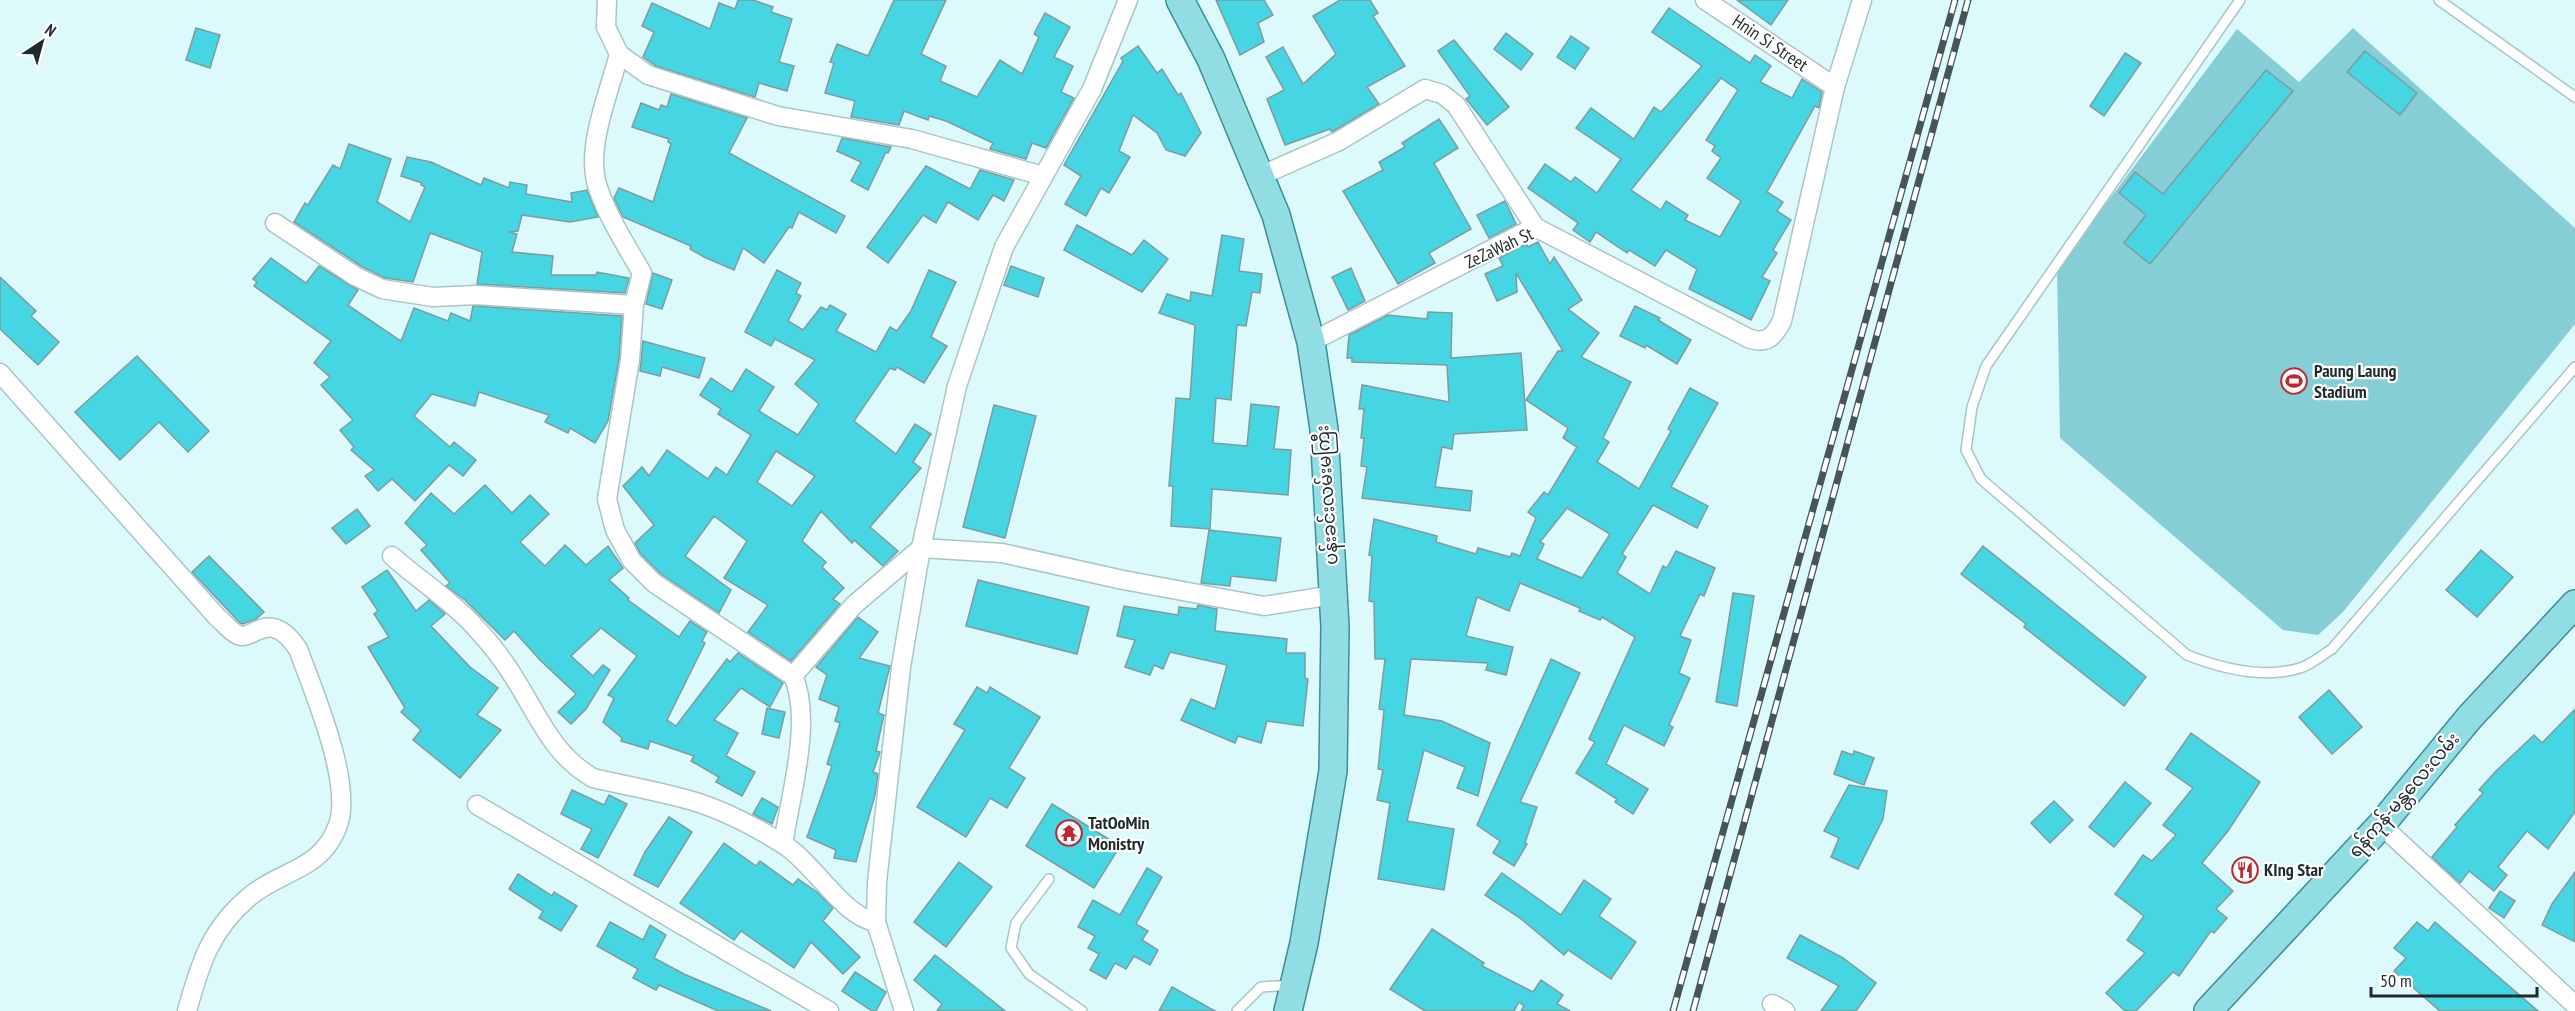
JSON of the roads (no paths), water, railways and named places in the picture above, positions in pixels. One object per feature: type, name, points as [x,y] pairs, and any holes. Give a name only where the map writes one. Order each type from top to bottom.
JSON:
[{"type":"main road","name":"ပန်းခင်းလမ်းမကြီး","points":[[1180,0],[1211,59],[1276,215],[1311,342],[1324,429],[1334,595],[1333,771],[1295,985],[1288,1011]]},
{"type":"main road","name":"ရန်ကုန်-မန္တလေးလမ်း","points":[[2208,1011],[2381,825],[2469,718],[2575,604]]},
{"type":"street","points":[[607,0],[606,27],[619,54],[648,75],[778,116],[912,139],[1043,176]]},
{"type":"street","points":[[904,1011],[876,922],[877,882],[901,667],[921,548],[957,386],[1004,247],[1092,89],[1128,0]]},
{"type":"street","name":"Hnin Si Street","points":[[1705,0],[1835,87]]},
{"type":"street","points":[[1835,87],[1862,0]]},
{"type":"street","points":[[619,54],[595,142],[596,180],[620,234],[642,273],[634,305],[630,360],[607,499],[615,530],[633,561],[654,583],[794,676],[799,697],[801,731],[783,844]]},
{"type":"street","name":"ZeZaWah St","points":[[1311,342],[1535,228],[1750,339],[1762,342],[1770,339],[1782,321],[1835,87]]},
{"type":"street","points":[[1260,176],[1339,141],[1425,89],[1442,94],[1456,105],[1535,228]]},
{"type":"street","points":[[275,223],[355,276],[382,289],[433,297],[476,295],[634,305]]},
{"type":"street","points":[[0,373],[217,617],[239,635],[244,636],[260,627],[275,628],[290,638],[298,649],[330,737],[341,794],[339,824],[322,852],[304,868],[250,896],[217,930],[201,961],[187,1011]]},
{"type":"street","points":[[794,676],[854,605],[921,548],[1002,553],[1123,580],[1264,606],[1334,595]]},
{"type":"street","points":[[392,556],[475,627],[514,677],[549,738],[563,756],[579,770],[593,778],[697,802],[783,844],[804,860],[851,911],[865,920],[876,922]]},
{"type":"street","points":[[477,805],[829,1011]]},
{"type":"street","points":[[2381,825],[2575,1005]]},
{"type":"lane","points":[[2240,0],[1986,366],[1972,407],[1966,450],[1981,479],[2187,655],[2220,668],[2257,672],[2300,668],[2332,650],[2575,367]]},
{"type":"lane","points":[[2439,0],[2575,97]]},
{"type":"lane","points":[[1049,879],[1017,923],[1011,948],[1029,974],[1082,1011]]},
{"type":"lane","points":[[1237,1011],[1261,987],[1295,985]]},
{"type":"railway","points":[[1673,1011],[1955,0]]},
{"type":"railway","points":[[1693,1011],[1968,0]]},
{"type":"place","name":"Paung Laung Stadium","points":[[2294,381]]},
{"type":"place","name":"TatOoMin Monistry","points":[[1069,833]]},
{"type":"place","name":"KIng Star","points":[[2245,870]]}]
